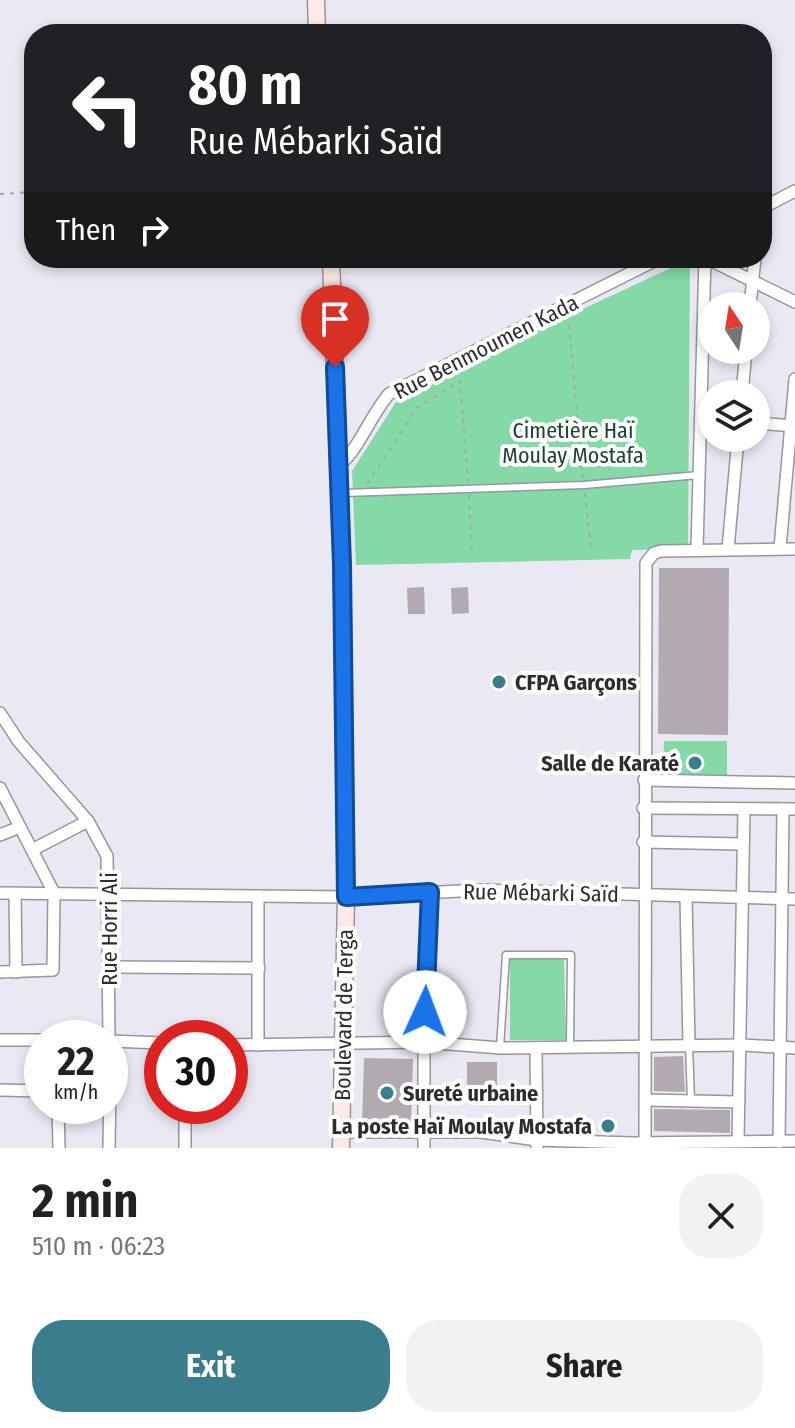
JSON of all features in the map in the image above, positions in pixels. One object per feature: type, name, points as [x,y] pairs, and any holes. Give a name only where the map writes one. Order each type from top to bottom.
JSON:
[{"type":"main road","points":[[316,0],[317,24]]},
{"type":"main road","name":"Boulevard de Terga","points":[[331,268],[339,465],[346,897],[341,1140]]},
{"type":"street","points":[[772,203],[795,191]]},
{"type":"street","name":"Rue Benmoumen Kada","points":[[339,465],[352,455],[370,416],[389,394],[640,268]]},
{"type":"street","points":[[705,268],[706,380]]},
{"type":"street","points":[[726,268],[795,302]]},
{"type":"street","points":[[752,292],[754,268]]},
{"type":"street","points":[[780,548],[795,379]]},
{"type":"street","points":[[770,424],[793,426]]},
{"type":"street","points":[[697,549],[702,452]]},
{"type":"street","points":[[728,549],[737,452]]},
{"type":"street","points":[[636,1144],[646,1100],[643,808],[646,563],[654,553],[697,549],[795,549]]},
{"type":"street","name":"Rue Horri Ali","points":[[0,713],[19,742],[88,821],[107,856],[110,1020]]},
{"type":"street","points":[[644,780],[795,783]]},
{"type":"street","points":[[0,788],[54,893],[54,968],[0,972]]},
{"type":"street","points":[[643,808],[789,809],[789,899],[779,1142]]},
{"type":"street","points":[[738,1141],[744,809]]},
{"type":"street","points":[[32,850],[88,821]]},
{"type":"street","points":[[0,835],[20,827]]},
{"type":"street","points":[[643,842],[742,844]]},
{"type":"street","name":"Rue Mébarki Saïd","points":[[0,893],[346,897],[479,890],[789,899]]},
{"type":"street","points":[[424,1148],[424,1042],[430,892]]},
{"type":"street","points":[[15,893],[16,972]]},
{"type":"street","points":[[258,896],[258,1045]]},
{"type":"street","points":[[686,897],[689,1045]]},
{"type":"street","points":[[110,967],[259,968]]},
{"type":"street","points":[[0,1040],[24,1040]]},
{"type":"street","points":[[248,1045],[424,1042],[500,1048],[742,1045],[795,1048]]},
{"type":"street","points":[[536,1048],[537,1144]]},
{"type":"street","points":[[0,1090],[24,1091]]},
{"type":"street","points":[[646,1100],[739,1102]]},
{"type":"street","points":[[58,1124],[59,1148]]},
{"type":"street","points":[[109,1124],[109,1148]]},
{"type":"street","points":[[185,1124],[185,1148]]},
{"type":"street","points":[[341,1140],[424,1131],[481,1132],[537,1144],[709,1145],[738,1141],[795,1141]]},
{"type":"lane","points":[[339,493],[584,485],[699,475]]},
{"type":"lane","points":[[500,1048],[506,955],[571,955],[570,1047]]},
{"type":"lane","points":[[689,1045],[691,1102]]},
{"type":"path","points":[[0,194],[24,193]]},
{"type":"path","points":[[569,325],[591,549]]},
{"type":"path","points":[[362,493],[417,408],[460,381],[472,554]]},
{"type":"green space","name":"Cimetière Haï Moulay Mostafa","points":[[671,268],[690,268],[688,549],[632,550],[630,559],[356,565],[352,471],[396,402],[467,363]]},
{"type":"green space","name":"Salle de Karaté","points":[[664,741],[727,741],[727,786],[663,785]]},
{"type":"green space","points":[[564,958],[566,1040],[510,1040],[510,959]]},
{"type":"building","points":[[659,568],[729,568],[728,735],[658,734]]},
{"type":"building","points":[[424,587],[425,614],[408,614],[407,588]]},
{"type":"building","points":[[468,587],[469,613],[452,614],[451,588]]},
{"type":"building","points":[[683,1056],[685,1092],[654,1091],[654,1057]]},
{"type":"building","name":"Sureté urbaine","points":[[364,1058],[413,1059],[411,1124],[362,1124]]},
{"type":"building","points":[[467,1062],[497,1062],[497,1093],[467,1093]]},
{"type":"building","points":[[654,1109],[730,1110],[730,1133],[654,1131]]},
{"type":"place","name":"CFPA Garçons","points":[[499,682]]},
{"type":"place","name":"Salle de Karaté","points":[[695,763]]},
{"type":"place","name":"Sureté urbaine","points":[[387,1093]]},
{"type":"place","name":"La poste Haï Moulay Mostafa","points":[[608,1126]]},
{"type":"route","points":[[335,367],[342,565],[346,897],[430,892],[425,1012]]}]
